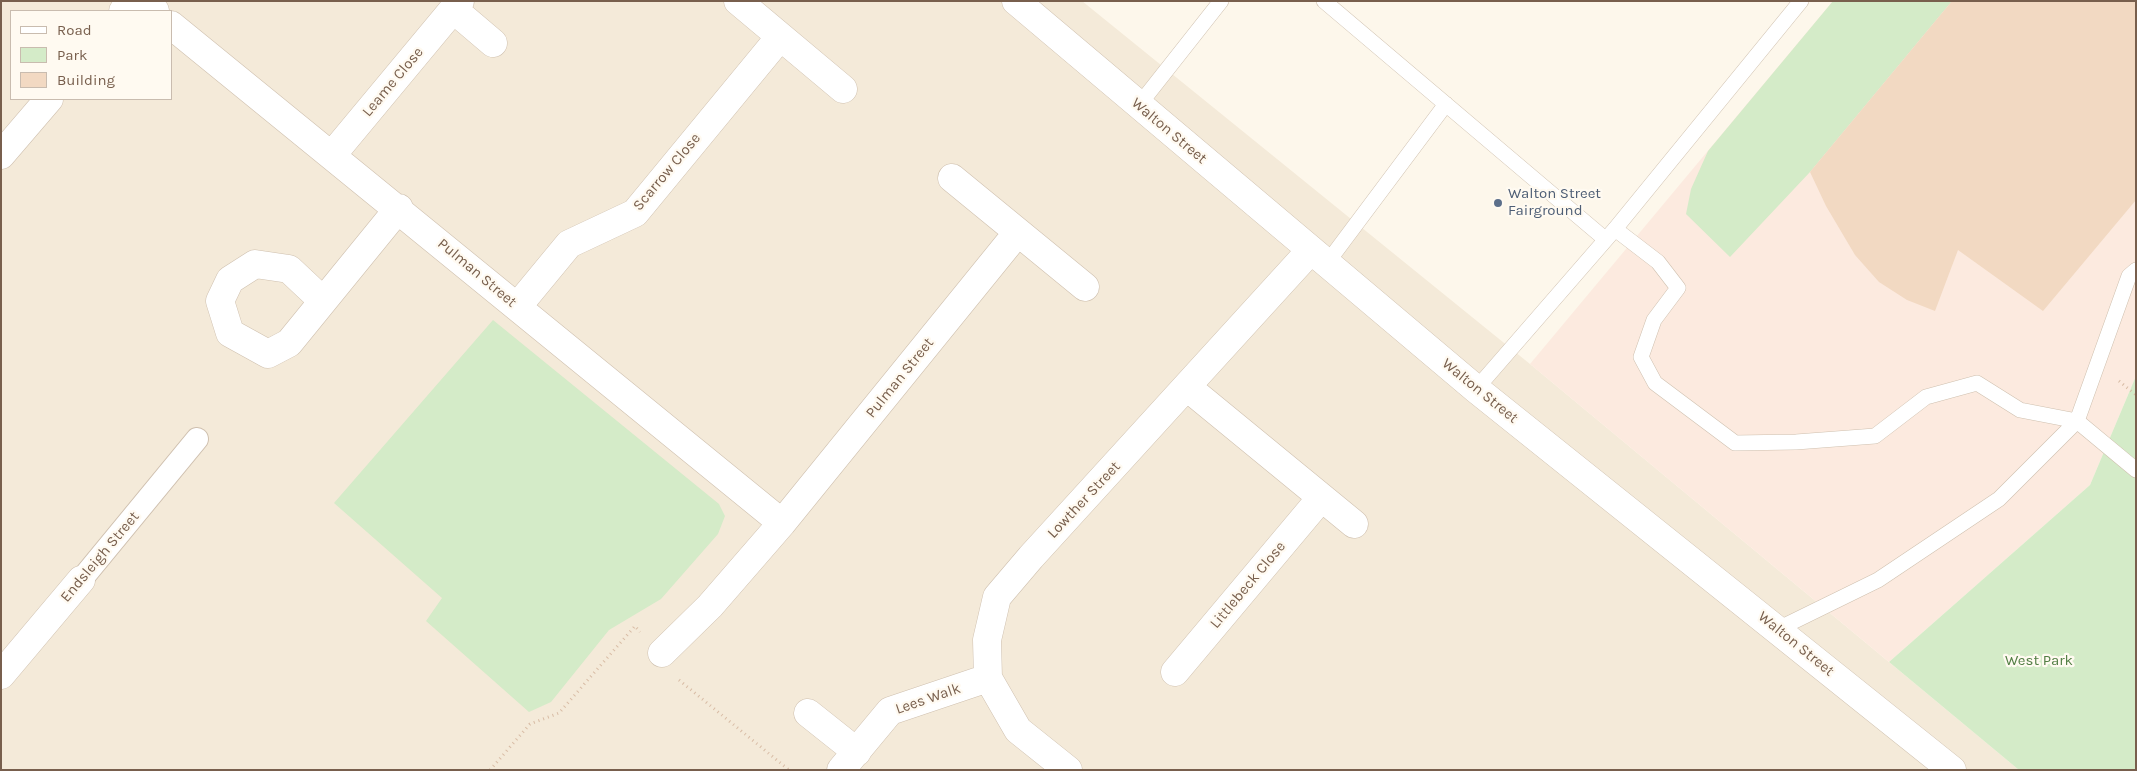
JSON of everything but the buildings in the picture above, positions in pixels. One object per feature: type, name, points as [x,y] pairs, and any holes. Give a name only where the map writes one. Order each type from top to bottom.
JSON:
[{"type":"street","points":[[142,1],[154,10]]},
{"type":"street","points":[[738,1],[843,89]]},
{"type":"street","name":"Walton Street","points":[[1016,1],[1476,389],[1952,770]]},
{"type":"street","name":"Leame Close","points":[[332,155],[456,5],[493,42]]},
{"type":"street","name":"Pulman Street","points":[[172,26],[399,208],[517,307],[782,523]]},
{"type":"street","name":"Scarrow Close","points":[[517,307],[569,244],[635,213],[780,37]]},
{"type":"street","points":[[1,155],[47,100]]},
{"type":"street","points":[[952,178],[1085,287]]},
{"type":"street","points":[[322,300],[399,208]]},
{"type":"street","name":"Pulman Street","points":[[662,653],[710,606],[782,523],[1018,232]]},
{"type":"street","name":"Lowther Street","points":[[1068,770],[1018,730],[988,678],[987,640],[997,597],[1031,557],[1187,387],[1318,256]]},
{"type":"street","points":[[1187,387],[1354,524]]},
{"type":"street","name":"Endsleigh Street","points":[[1,675],[197,439]]},
{"type":"street","name":"Littlebeck Close","points":[[1176,672],[1321,498]]},
{"type":"street","name":"Lees Walk","points":[[808,713],[849,761],[890,711],[988,678]]},
{"type":"lane","points":[[1139,105],[1221,1]]},
{"type":"lane","points":[[1324,1],[1446,104],[1610,234],[1658,262],[1678,288],[1654,320],[1641,356],[1655,383],[1735,444],[1875,436],[1926,397],[1977,384],[2020,410],[2077,421],[2136,470]]},
{"type":"lane","points":[[1476,389],[1610,234],[1800,1]]},
{"type":"lane","points":[[1318,256],[1446,104]]},
{"type":"lane","points":[[1778,629],[1878,580],[1999,498],[2077,421],[2129,276],[2136,270]]},
{"type":"path","points":[[490,770],[530,724],[559,713],[635,626],[662,653]]},
{"type":"path","points":[[626,637],[633,643]]},
{"type":"path","points":[[678,679],[790,770]]},
{"type":"shaded area","points":[[1,1],[1082,1],[1530,364],[2019,770],[1,770]]},
{"type":"shaded area","points":[[1833,1],[2136,1],[2136,376],[2090,485],[1889,662],[1530,364]]},
{"type":"green space","points":[[1833,1],[1952,1],[1810,172],[1730,257],[1686,214],[1691,189],[1708,151]]},
{"type":"green space","points":[[493,320],[719,504],[725,516],[718,534],[661,599],[609,630],[551,702],[529,712],[426,621],[442,598],[334,503]]},
{"type":"green space","name":"West Park","points":[[2136,376],[2136,770],[2019,770],[1889,662],[2090,485]]},
{"type":"place","name":"Walton Street Fairground","points":[[1498,203]]}]
